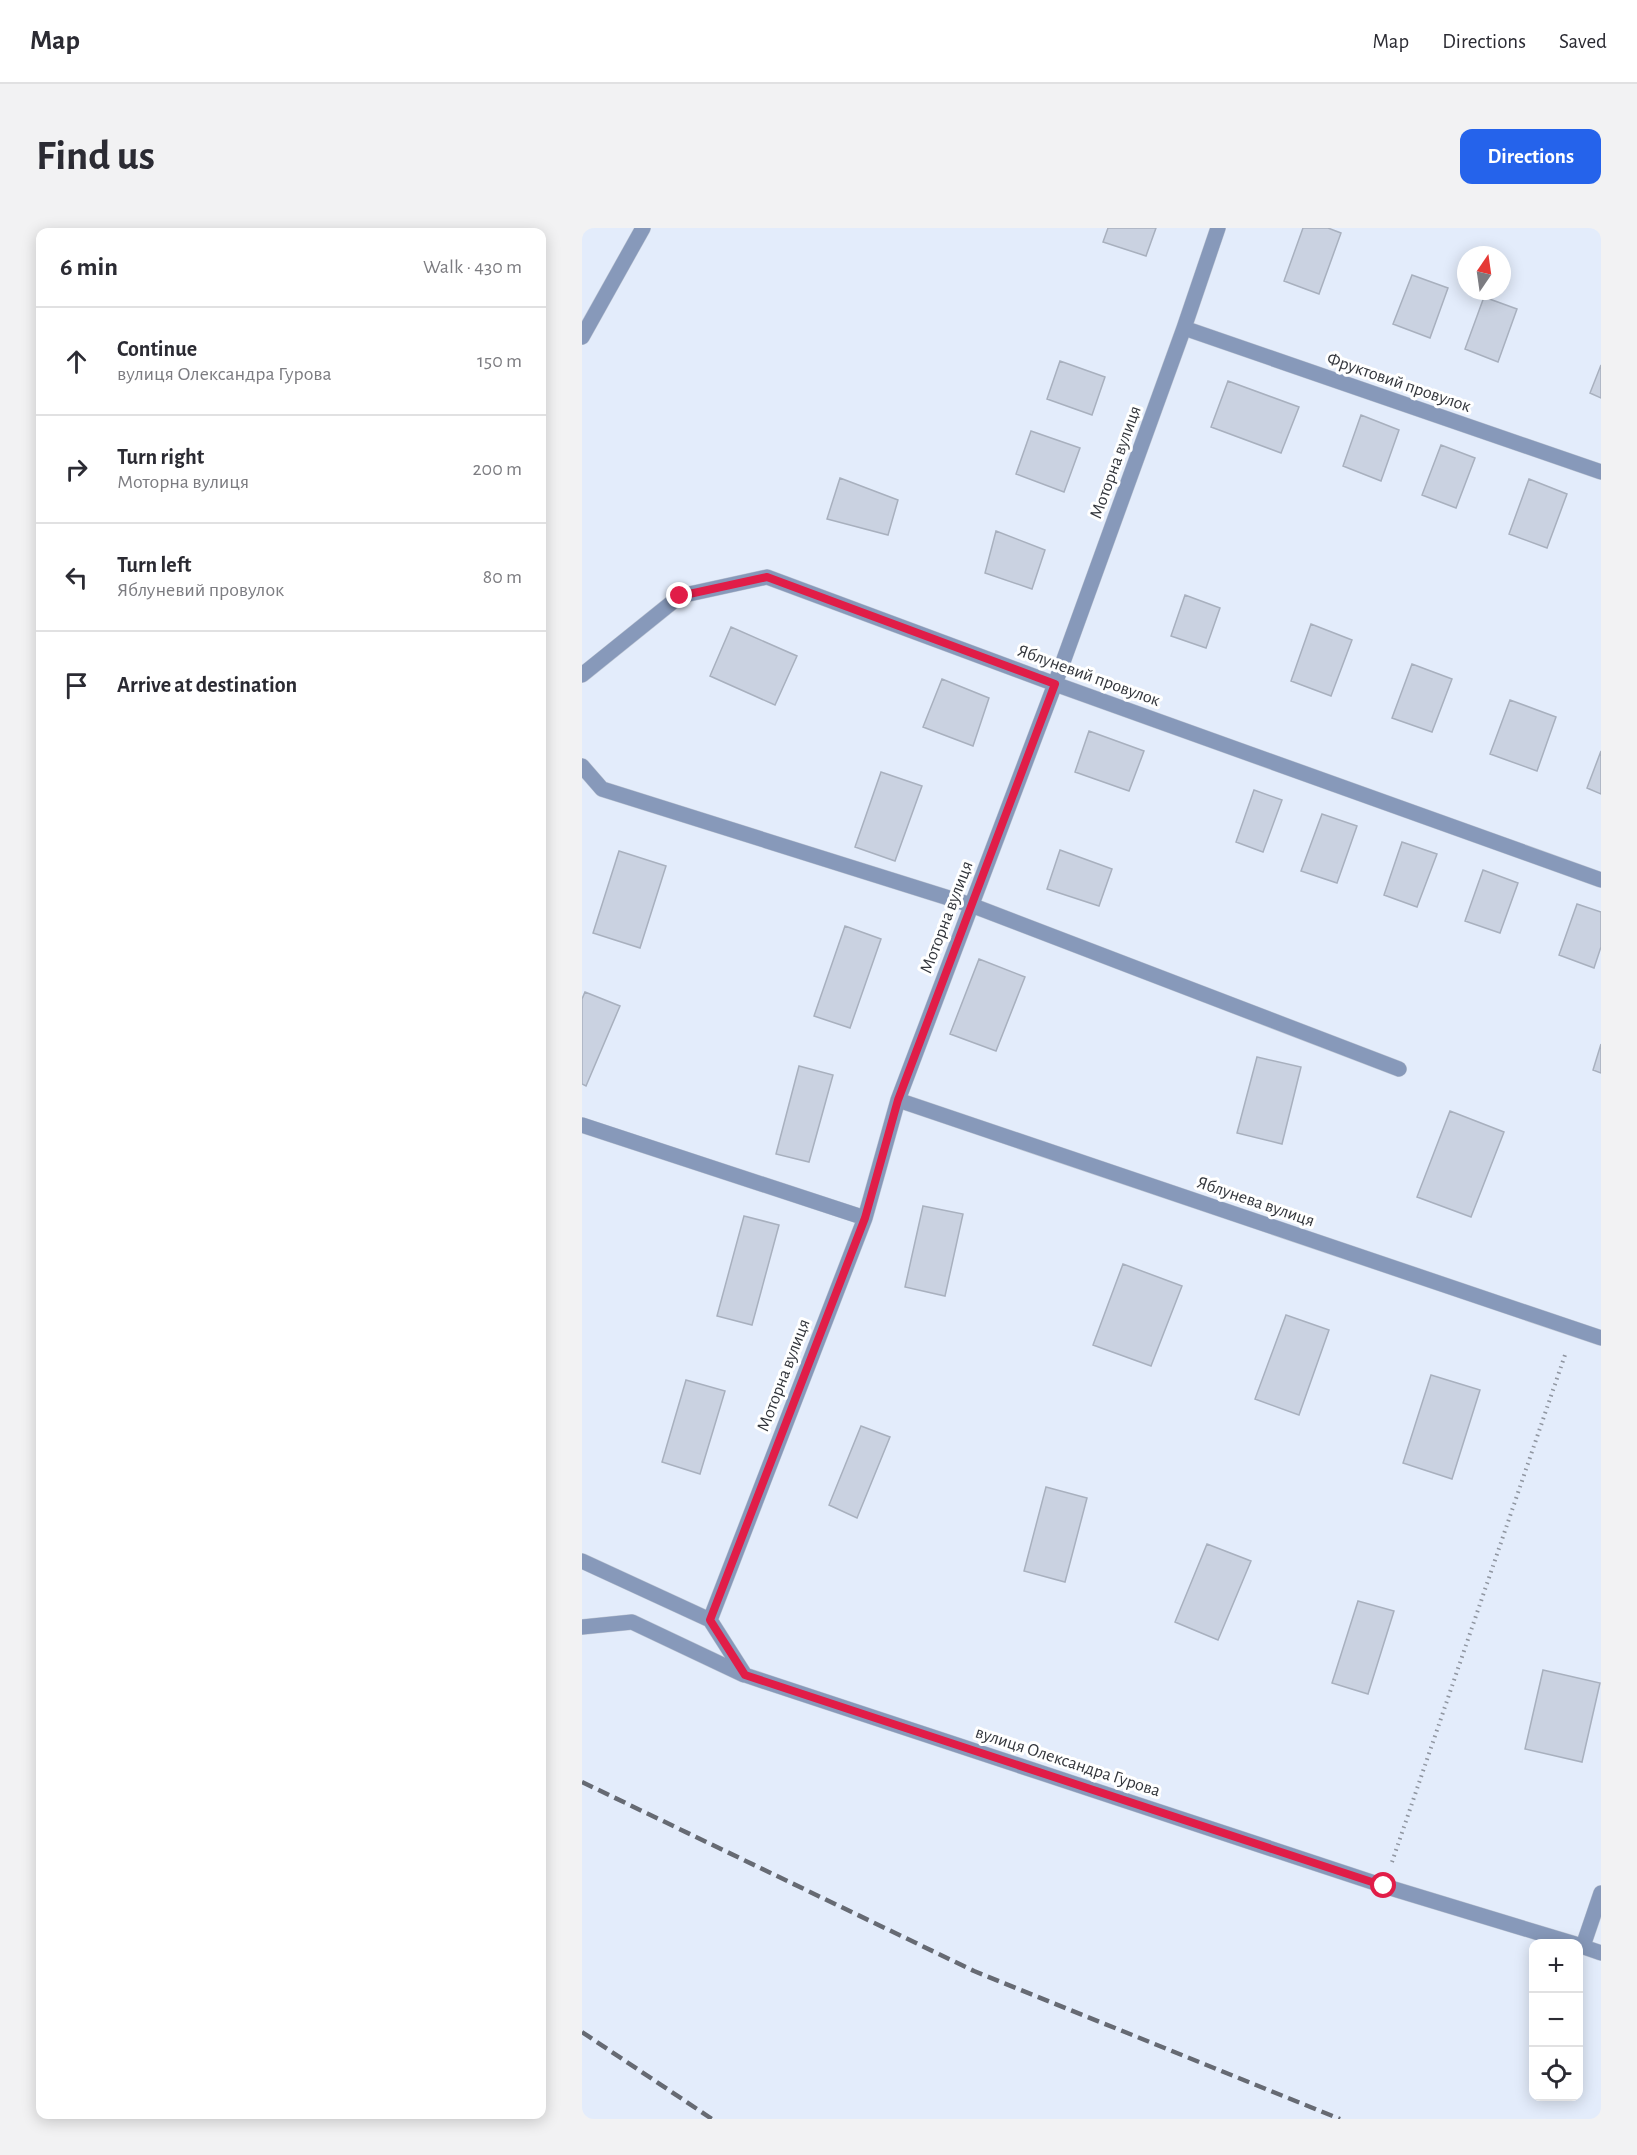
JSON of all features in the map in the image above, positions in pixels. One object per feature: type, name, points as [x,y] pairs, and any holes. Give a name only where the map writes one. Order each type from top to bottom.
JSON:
[{"type":"street","points":[[582,337],[643,228]]},
{"type":"street","name":"Моторна вулиця","points":[[710,1620],[865,1218],[898,1100],[1055,684],[1218,228]]},
{"type":"street","name":"Фруктовий провулок","points":[[1184,328],[1601,472]]},
{"type":"street","name":"Яблуневий провулок","points":[[582,675],[680,596],[767,577],[1055,684],[1601,880]]},
{"type":"street","points":[[582,766],[602,789],[972,905],[1399,1069]]},
{"type":"street","name":"Яблунева вулиця","points":[[898,1100],[1601,1338]]},
{"type":"street","points":[[582,1125],[865,1218]]},
{"type":"street","points":[[582,1561],[710,1620],[745,1675]]},
{"type":"street","name":"вулиця Олександра Гурова","points":[[582,1627],[632,1622],[745,1675],[1384,1886],[1559,1939]]},
{"type":"street","points":[[1582,1939],[1601,1893]]},
{"type":"street","name":"вулиця Олександра Гурова","points":[[1583,1946],[1601,1953]]},
{"type":"path","points":[[1384,1886],[1574,1329]]},
{"type":"building","points":[[1108,228],[1156,228],[1146,256],[1103,242]]},
{"type":"building","points":[[1303,228],[1328,228],[1341,233],[1319,294],[1284,281]]},
{"type":"building","points":[[1412,275],[1448,288],[1430,338],[1393,324]]},
{"type":"building","points":[[1483,300],[1492,300],[1517,309],[1498,362],[1465,349]]},
{"type":"building","points":[[1060,361],[1105,377],[1092,415],[1047,399]]},
{"type":"building","points":[[1601,365],[1601,398],[1590,393]]},
{"type":"building","points":[[1228,381],[1299,407],[1281,453],[1211,427]]},
{"type":"building","points":[[1361,415],[1399,430],[1381,481],[1343,466]]},
{"type":"building","points":[[1031,431],[1080,448],[1064,492],[1016,474]]},
{"type":"building","points":[[1441,445],[1475,458],[1456,508],[1422,495]]},
{"type":"building","points":[[840,478],[898,500],[888,535],[827,519]]},
{"type":"building","points":[[1529,479],[1567,494],[1547,548],[1509,534]]},
{"type":"building","points":[[996,531],[1045,550],[1032,589],[985,573]]},
{"type":"building","points":[[1185,595],[1220,608],[1206,648],[1171,636]]},
{"type":"building","points":[[1311,624],[1352,640],[1331,696],[1291,681]]},
{"type":"building","points":[[731,627],[797,656],[775,705],[710,676]]},
{"type":"building","points":[[1412,664],[1452,679],[1432,732],[1392,718]]},
{"type":"building","points":[[942,679],[989,698],[973,746],[923,727]]},
{"type":"building","points":[[1510,700],[1556,717],[1537,771],[1490,754]]},
{"type":"building","points":[[1089,731],[1144,751],[1129,791],[1075,772]]},
{"type":"building","points":[[1601,751],[1601,794],[1587,788]]},
{"type":"building","points":[[881,772],[922,786],[895,861],[855,847]]},
{"type":"building","points":[[1254,790],[1282,800],[1263,852],[1236,842]]},
{"type":"building","points":[[1322,814],[1357,826],[1337,883],[1301,871]]},
{"type":"building","points":[[1402,842],[1437,854],[1417,907],[1384,895]]},
{"type":"building","points":[[1060,850],[1112,869],[1099,906],[1047,889]]},
{"type":"building","points":[[619,851],[666,866],[640,948],[593,933]]},
{"type":"building","points":[[1483,870],[1518,883],[1500,933],[1465,921]]},
{"type":"building","points":[[1577,904],[1601,912],[1601,947],[1594,968],[1559,955]]},
{"type":"building","points":[[845,926],[881,939],[850,1028],[814,1016]]},
{"type":"building","points":[[979,959],[1025,977],[996,1051],[950,1034]]},
{"type":"building","points":[[585,992],[620,1006],[586,1086],[582,1084],[582,999]]},
{"type":"building","points":[[1601,1044],[1601,1073],[1593,1070]]},
{"type":"building","points":[[1257,1057],[1301,1067],[1282,1144],[1237,1133]]},
{"type":"building","points":[[799,1066],[833,1075],[809,1162],[776,1154]]},
{"type":"building","points":[[1450,1111],[1504,1132],[1471,1217],[1417,1197]]},
{"type":"building","points":[[923,1206],[963,1214],[945,1296],[905,1287]]},
{"type":"building","points":[[744,1216],[779,1225],[752,1325],[717,1316]]},
{"type":"building","points":[[1123,1264],[1182,1286],[1151,1366],[1093,1345]]},
{"type":"building","points":[[1286,1315],[1329,1330],[1299,1415],[1255,1399]]},
{"type":"building","points":[[1431,1375],[1480,1390],[1452,1479],[1403,1463]]},
{"type":"building","points":[[686,1380],[725,1391],[700,1474],[662,1462]]},
{"type":"building","points":[[861,1426],[890,1437],[857,1518],[829,1505]]},
{"type":"building","points":[[1046,1487],[1087,1498],[1065,1582],[1024,1571]]},
{"type":"building","points":[[1207,1544],[1251,1561],[1218,1640],[1175,1622]]},
{"type":"building","points":[[1358,1601],[1394,1611],[1368,1694],[1332,1683]]},
{"type":"building","points":[[1543,1670],[1600,1683],[1582,1762],[1525,1749]]},
{"type":"railway","points":[[582,1782],[974,1971],[1340,2119]]},
{"type":"railway","points":[[582,2032],[712,2119]]},
{"type":"route","points":[[680,596],[767,577],[1055,684],[898,1100],[865,1218],[710,1620],[745,1675],[1384,1886]]}]
